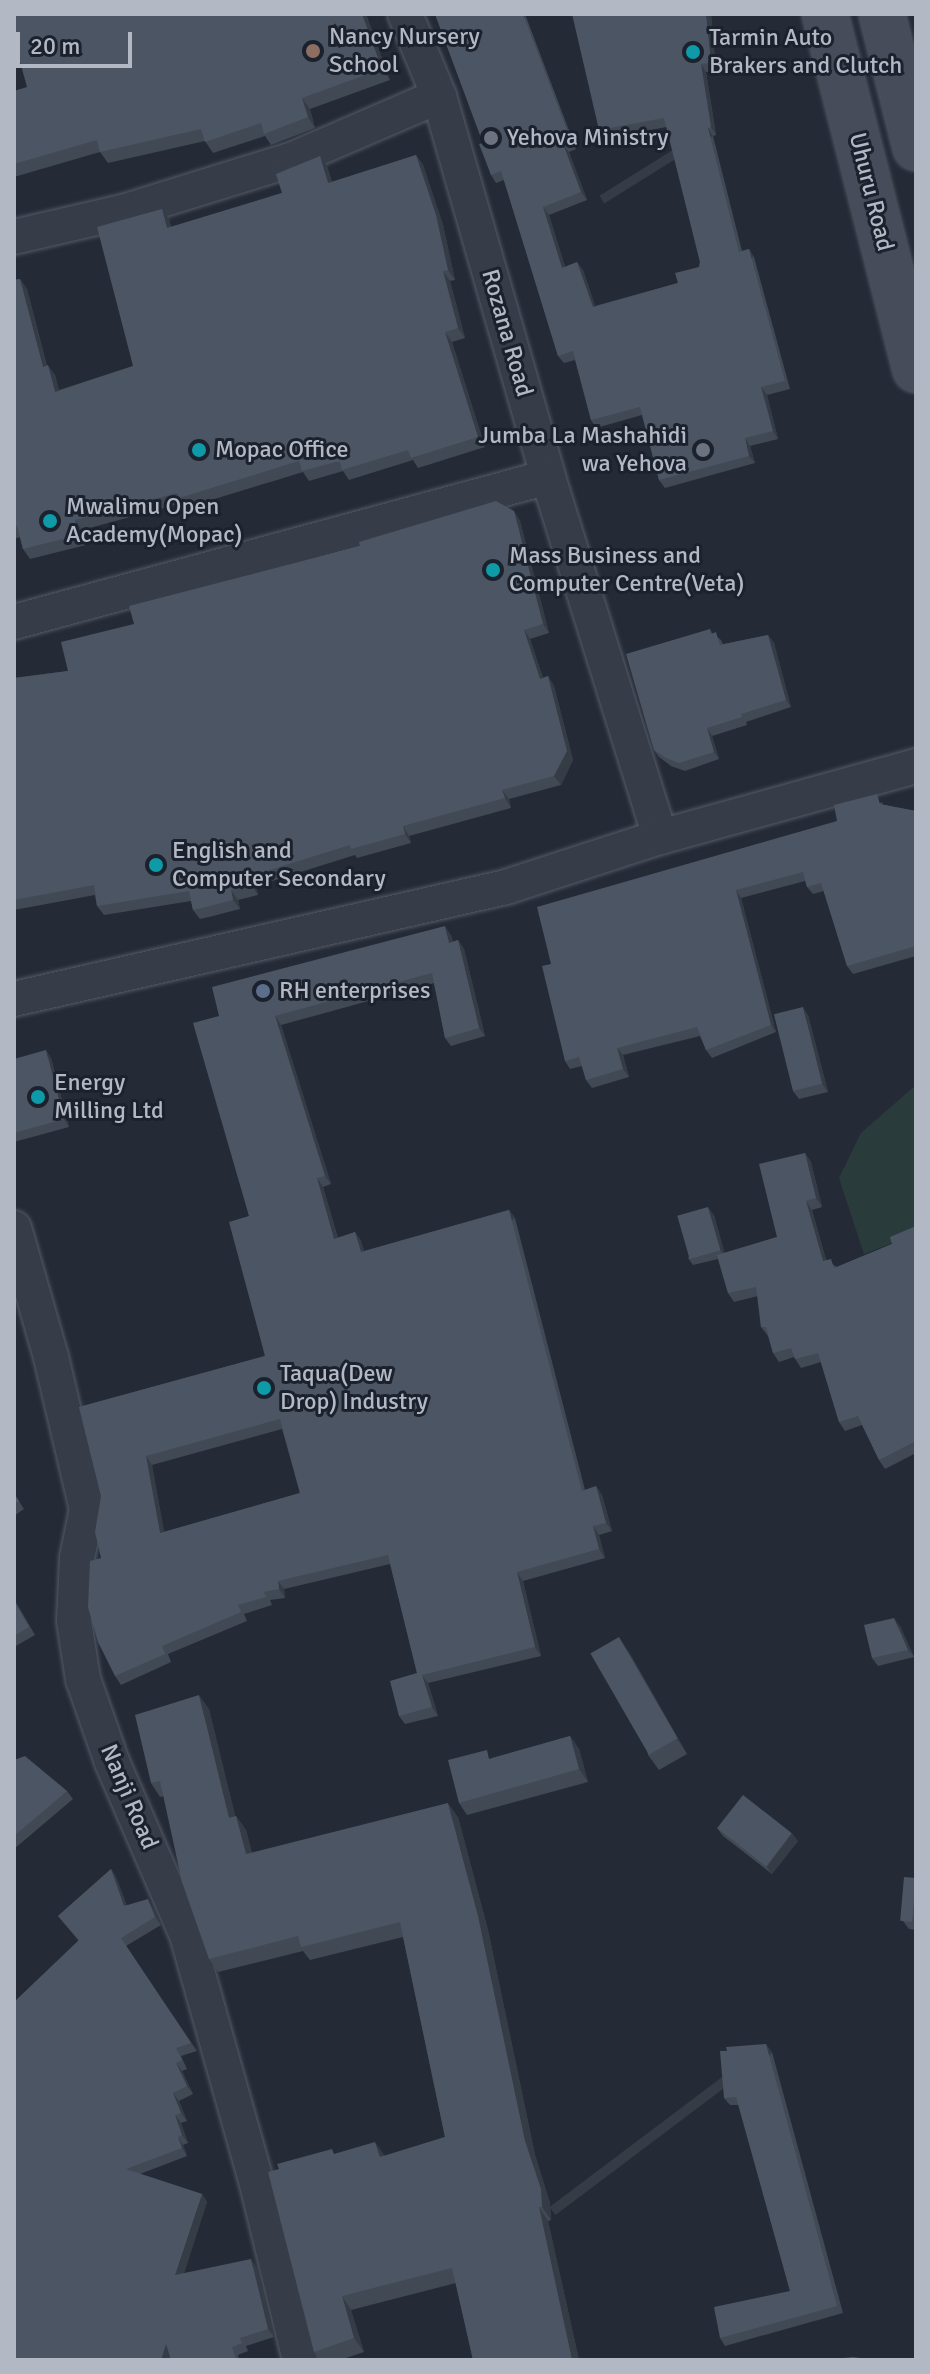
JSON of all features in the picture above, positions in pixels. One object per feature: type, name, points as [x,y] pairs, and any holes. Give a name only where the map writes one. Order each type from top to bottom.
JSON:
[{"type":"main road","name":"Uhuru Road","points":[[825,14],[916,370]]},
{"type":"main road","points":[[882,14],[916,148]]},
{"type":"street","name":"Rozana Road","points":[[405,14],[439,96],[548,477],[660,837]]},
{"type":"street","points":[[14,237],[126,211],[291,160],[439,96]]},
{"type":"street","points":[[14,622],[548,477]]},
{"type":"street","points":[[14,999],[506,887],[660,837],[916,766]]},
{"type":"street","name":"Nanji Road","points":[[14,1228],[51,1357],[87,1509],[77,1558],[74,1621],[83,1679],[112,1762],[187,1935],[257,2184],[300,2360]]},
{"type":"shaded area","points":[[916,1085],[916,1234],[864,1254],[839,1178],[861,1133]]},
{"type":"building","points":[[14,14],[362,14],[382,69],[302,98],[308,117],[264,134],[261,123],[205,142],[201,129],[100,152],[97,140],[14,164],[14,91],[27,87],[14,40]]},
{"type":"building","points":[[435,14],[523,14],[571,141],[563,144],[581,192],[543,207],[562,268],[577,262],[593,307],[678,283],[675,273],[699,267],[700,262],[664,118],[599,130],[572,14],[706,14],[711,63],[701,64],[711,127],[708,128],[739,252],[749,249],[785,381],[761,387],[773,431],[745,438],[749,456],[659,480],[640,407],[591,420],[573,351],[558,356],[501,171],[491,175],[479,144],[483,143]]},
{"type":"building","points":[[416,155],[436,215],[448,270],[443,271],[458,328],[445,332],[478,437],[411,458],[408,450],[342,470],[340,462],[336,462],[302,471],[299,461],[179,498],[177,493],[75,520],[79,535],[23,549],[17,526],[14,527],[14,280],[20,279],[43,367],[48,365],[55,392],[133,366],[97,227],[162,209],[167,228],[282,193],[276,174],[320,156],[328,183]]},
{"type":"building","points":[[496,501],[514,511],[543,624],[524,630],[540,679],[548,676],[567,751],[554,776],[502,790],[505,798],[403,826],[405,834],[351,849],[350,845],[250,876],[252,886],[231,890],[233,900],[202,908],[193,910],[189,891],[97,906],[94,885],[14,900],[14,678],[68,671],[61,642],[134,624],[129,606],[360,546],[359,542]]},
{"type":"building","points":[[710,629],[711,634],[716,632],[720,645],[768,635],[786,700],[707,728],[714,752],[679,763],[654,750],[626,654]]},
{"type":"building","points":[[877,794],[880,804],[916,811],[916,946],[847,966],[821,883],[807,887],[803,872],[736,890],[771,1025],[706,1050],[697,1027],[617,1048],[623,1069],[586,1080],[579,1057],[565,1061],[542,966],[551,964],[537,907],[837,821],[834,805]]},
{"type":"building","points":[[445,926],[449,943],[458,940],[479,1028],[445,1038],[432,973],[275,1016],[325,1176],[317,1178],[334,1239],[355,1232],[361,1252],[509,1210],[582,1491],[596,1486],[606,1523],[593,1526],[599,1549],[517,1572],[535,1647],[422,1675],[432,1707],[399,1716],[390,1681],[417,1673],[388,1555],[278,1581],[279,1589],[264,1592],[266,1597],[238,1605],[241,1612],[162,1646],[165,1654],[115,1676],[98,1642],[88,1607],[90,1561],[101,1558],[95,1532],[101,1496],[79,1407],[265,1356],[229,1222],[249,1216],[193,1023],[219,1016],[212,987]],"holes":[[[280,1419],[300,1493],[160,1533],[146,1456]]]},
{"type":"building","points":[[803,1007],[822,1084],[793,1091],[774,1014]]},
{"type":"building","name":"Energy Milling Ltd","points":[[46,1050],[64,1119],[14,1133],[14,1059]]},
{"type":"building","points":[[805,1153],[816,1198],[806,1201],[823,1261],[831,1259],[834,1268],[892,1244],[890,1237],[916,1226],[916,1441],[879,1460],[858,1416],[839,1422],[818,1353],[795,1359],[791,1348],[773,1353],[766,1327],[761,1327],[756,1287],[728,1293],[717,1255],[777,1237],[759,1164]]},
{"type":"building","points":[[708,1207],[720,1250],[690,1259],[677,1216]]},
{"type":"building","points":[[14,1601],[29,1627],[14,1636]]},
{"type":"building","points":[[894,1618],[908,1650],[872,1658],[864,1625]]},
{"type":"building","points":[[619,1637],[678,1738],[649,1755],[590,1654]]},
{"type":"building","points":[[199,1695],[229,1818],[236,1816],[246,1854],[448,1803],[478,1916],[525,2141],[541,2189],[542,2207],[539,2207],[572,2360],[473,2360],[452,2268],[342,2296],[354,2338],[314,2352],[268,2172],[279,2169],[277,2164],[332,2149],[334,2154],[375,2142],[380,2157],[445,2137],[400,1922],[301,1947],[298,1936],[209,1959],[182,1882],[160,1781],[151,1783],[135,1715]]},
{"type":"building","points":[[570,1736],[579,1769],[459,1803],[448,1760],[487,1750],[489,1759]]},
{"type":"building","points":[[25,1756],[67,1791],[14,1836],[14,1760]]},
{"type":"building","points":[[743,1795],[792,1833],[766,1866],[717,1828]]},
{"type":"building","points":[[111,1869],[124,1906],[148,1899],[155,1917],[121,1938],[191,2043],[176,2048],[182,2060],[176,2063],[187,2086],[173,2093],[181,2113],[175,2115],[182,2135],[178,2137],[182,2148],[126,2169],[202,2194],[175,2275],[251,2259],[268,2329],[240,2338],[242,2343],[232,2347],[236,2360],[171,2360],[166,2344],[161,2360],[14,2360],[14,2002],[79,1940],[58,1916]]},
{"type":"building","points":[[904,1877],[916,1878],[912,1922],[900,1921]]},
{"type":"building","points":[[766,2044],[837,2306],[720,2338],[714,2307],[790,2291],[736,2097],[724,2098],[720,2051],[727,2051],[726,2047]]},
{"type":"building","points":[[853,2357],[876,2360],[823,2360]]},
{"type":"place","name":"Nancy Nursery School","points":[[313,51]]},
{"type":"place","name":"Tarmin Auto Brakers and Clutch","points":[[693,52]]},
{"type":"place","name":"Yehova Ministry","points":[[491,138]]},
{"type":"place","name":"Mopac Office","points":[[199,450]]},
{"type":"place","name":"Jumba La Mashahidi wa Yehova","points":[[703,450]]},
{"type":"place","name":"Mwalimu Open Academy(Mopac)","points":[[50,521]]},
{"type":"place","name":"Mass Business and Computer Centre(Veta)","points":[[493,570]]},
{"type":"place","name":"English and Computer Secondary","points":[[156,865]]},
{"type":"place","name":"RH enterprises","points":[[263,991]]},
{"type":"place","name":"Energy Milling Ltd","points":[[38,1097]]},
{"type":"place","name":"Taqua(Dew Drop) Industry","points":[[264,1388]]}]
